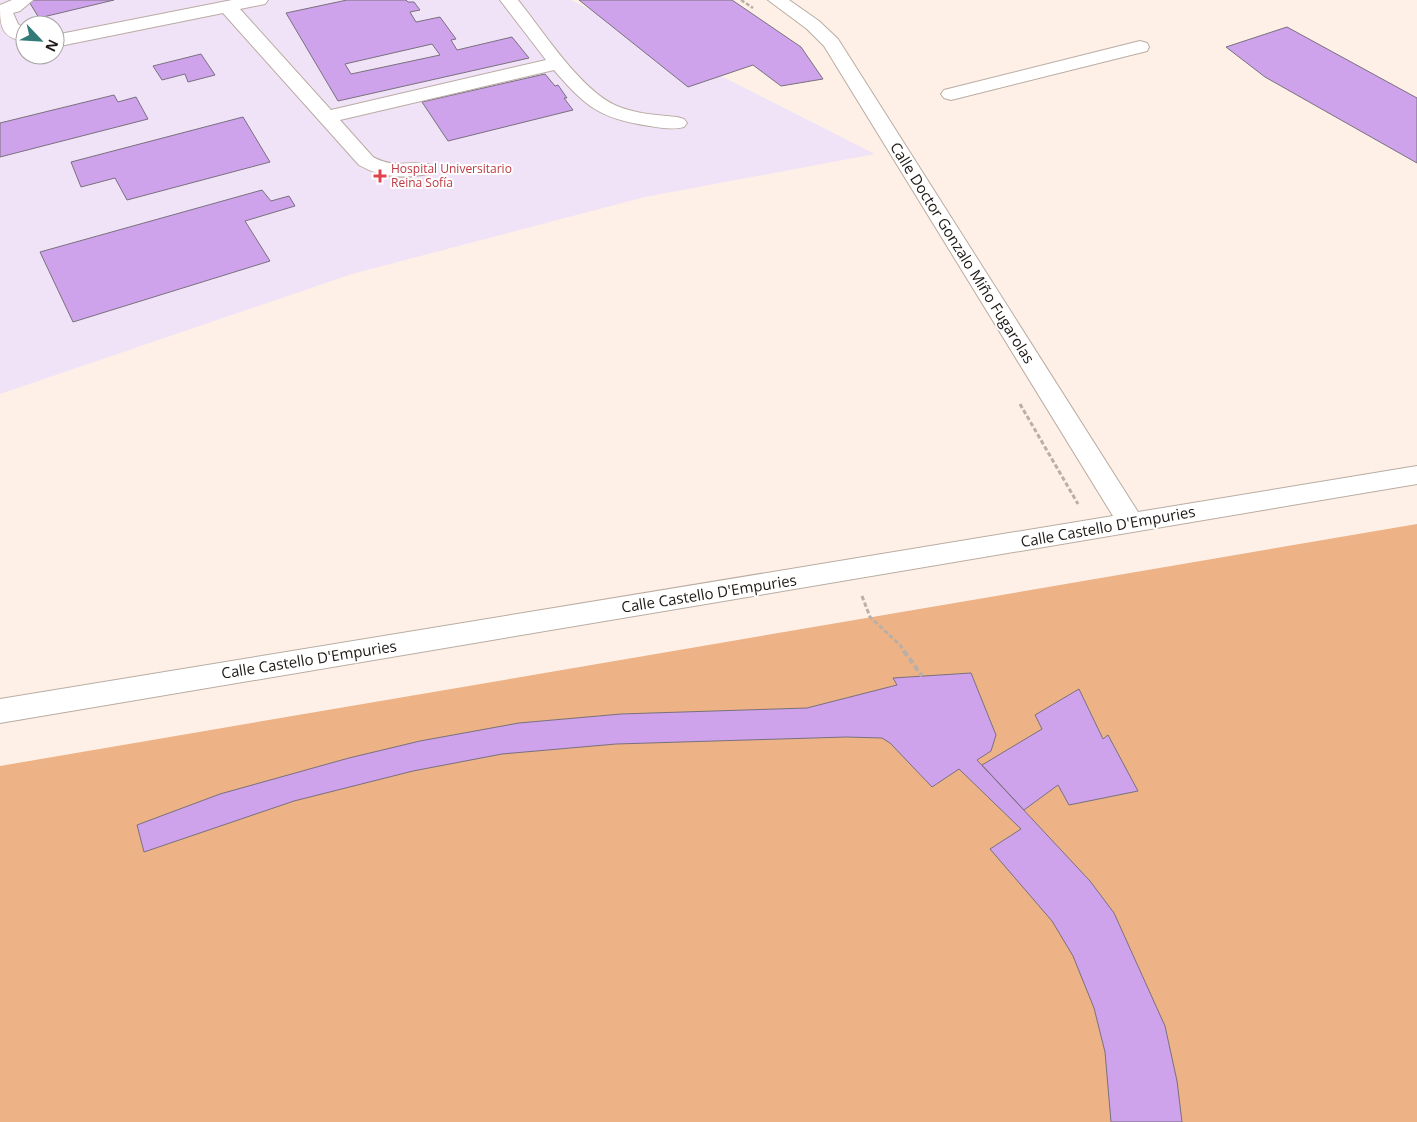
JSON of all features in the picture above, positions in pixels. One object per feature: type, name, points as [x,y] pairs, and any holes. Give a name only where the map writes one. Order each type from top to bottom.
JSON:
[{"type":"street","points":[[15,30],[10,27],[2,10],[14,7],[24,0]]},
{"type":"street","points":[[65,39],[259,0]]},
{"type":"street","points":[[509,0],[558,63],[589,98],[602,106],[642,119],[677,123]]},
{"type":"street","name":"Calle Doctor Gonzalo Miño Fugarolas","points":[[788,4],[831,43],[1131,522]]},
{"type":"street","points":[[228,6],[373,166],[401,171],[424,169]]},
{"type":"street","points":[[950,94],[1140,47]]},
{"type":"street","points":[[327,117],[558,63]]},
{"type":"street","name":"Calle Castello D'Empuries","points":[[0,711],[1417,475]]},
{"type":"path","points":[[852,570],[870,617],[900,645],[922,676]]},
{"type":"shaded area","name":"Hospital Universitario Reina Sofía","points":[[0,0],[571,0],[875,154],[645,197],[352,274],[0,394]]},
{"type":"shaded area","points":[[1417,524],[1417,1122],[0,1122],[0,766]]},
{"type":"building","points":[[28,0],[114,0],[52,15],[37,15]]},
{"type":"building","points":[[347,0],[406,0],[414,2],[420,10],[410,12],[416,22],[440,17],[456,39],[451,40],[457,50],[512,37],[529,58],[338,101],[286,13]],"holes":[[[432,44],[440,55],[351,74],[345,64]]]},
{"type":"building","points":[[579,0],[732,0],[801,47],[823,79],[781,86],[753,65],[688,87]]},
{"type":"building","points":[[1287,27],[1417,98],[1417,163],[1265,77],[1226,47]]},
{"type":"building","points":[[201,54],[215,75],[188,82],[185,74],[162,80],[153,66]]},
{"type":"building","points":[[545,74],[555,86],[558,85],[567,98],[564,98],[573,110],[448,141],[422,102]]},
{"type":"building","points":[[114,95],[118,102],[136,97],[148,119],[0,157],[0,123]]},
{"type":"building","points":[[243,117],[270,162],[127,200],[115,178],[81,187],[71,162]]},
{"type":"building","points":[[262,190],[271,201],[289,196],[295,206],[245,221],[270,261],[73,322],[40,252]]},
{"type":"building","points":[[971,673],[996,735],[991,751],[977,760],[1090,881],[1114,913],[1165,1026],[1177,1081],[1182,1122],[1111,1122],[1105,1052],[1094,1008],[1073,956],[1052,921],[990,849],[1021,829],[959,769],[932,787],[890,743],[882,738],[846,737],[616,744],[502,754],[413,771],[294,801],[144,852],[137,825],[220,794],[349,758],[420,741],[519,723],[621,714],[807,708],[897,685],[893,678]]},
{"type":"building","points":[[1079,689],[1103,739],[1108,735],[1138,791],[1069,805],[1058,785],[1024,810],[982,765],[1042,729],[1035,715]]},
{"type":"place","name":"Hospital Universitario Reina Sofía","points":[[380,176]]}]
